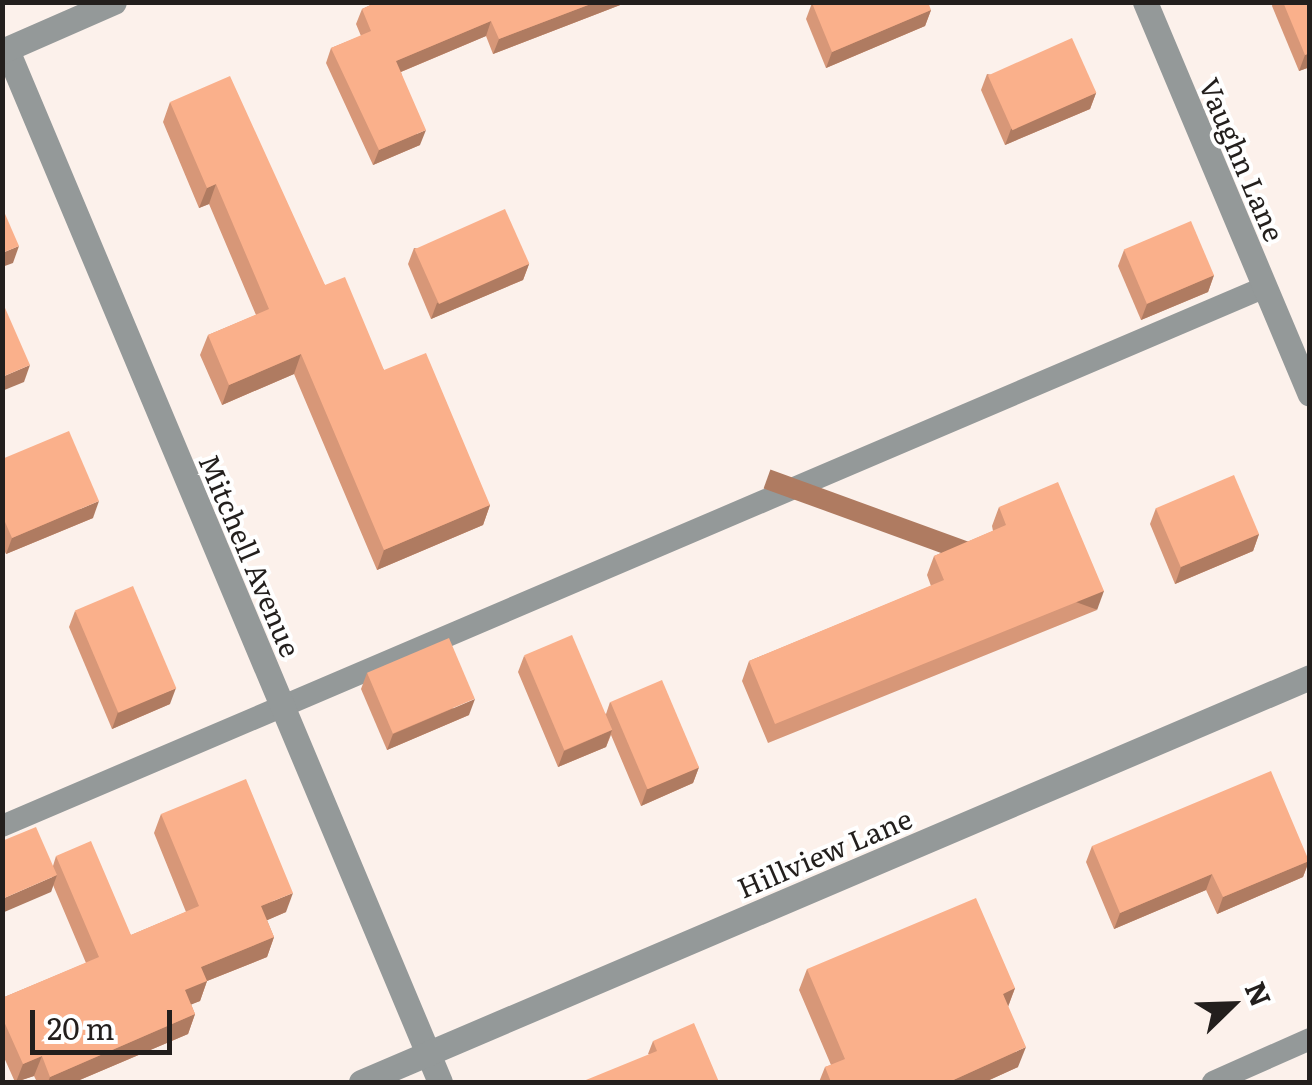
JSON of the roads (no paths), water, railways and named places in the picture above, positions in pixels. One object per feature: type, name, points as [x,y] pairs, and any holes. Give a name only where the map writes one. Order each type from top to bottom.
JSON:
[{"type":"street","points":[[5,51],[114,2]]},
{"type":"street","name":"Vaughn Lane","points":[[1146,2],[1310,394]]},
{"type":"street","name":"Mitchell Avenue","points":[[5,51],[440,1082]]},
{"type":"street","name":"Hillview Lane","points":[[362,1082],[1310,677]]},
{"type":"lane","points":[[2,826],[1265,287]]},
{"type":"lane","points":[[1216,1082],[1310,1039]]}]
